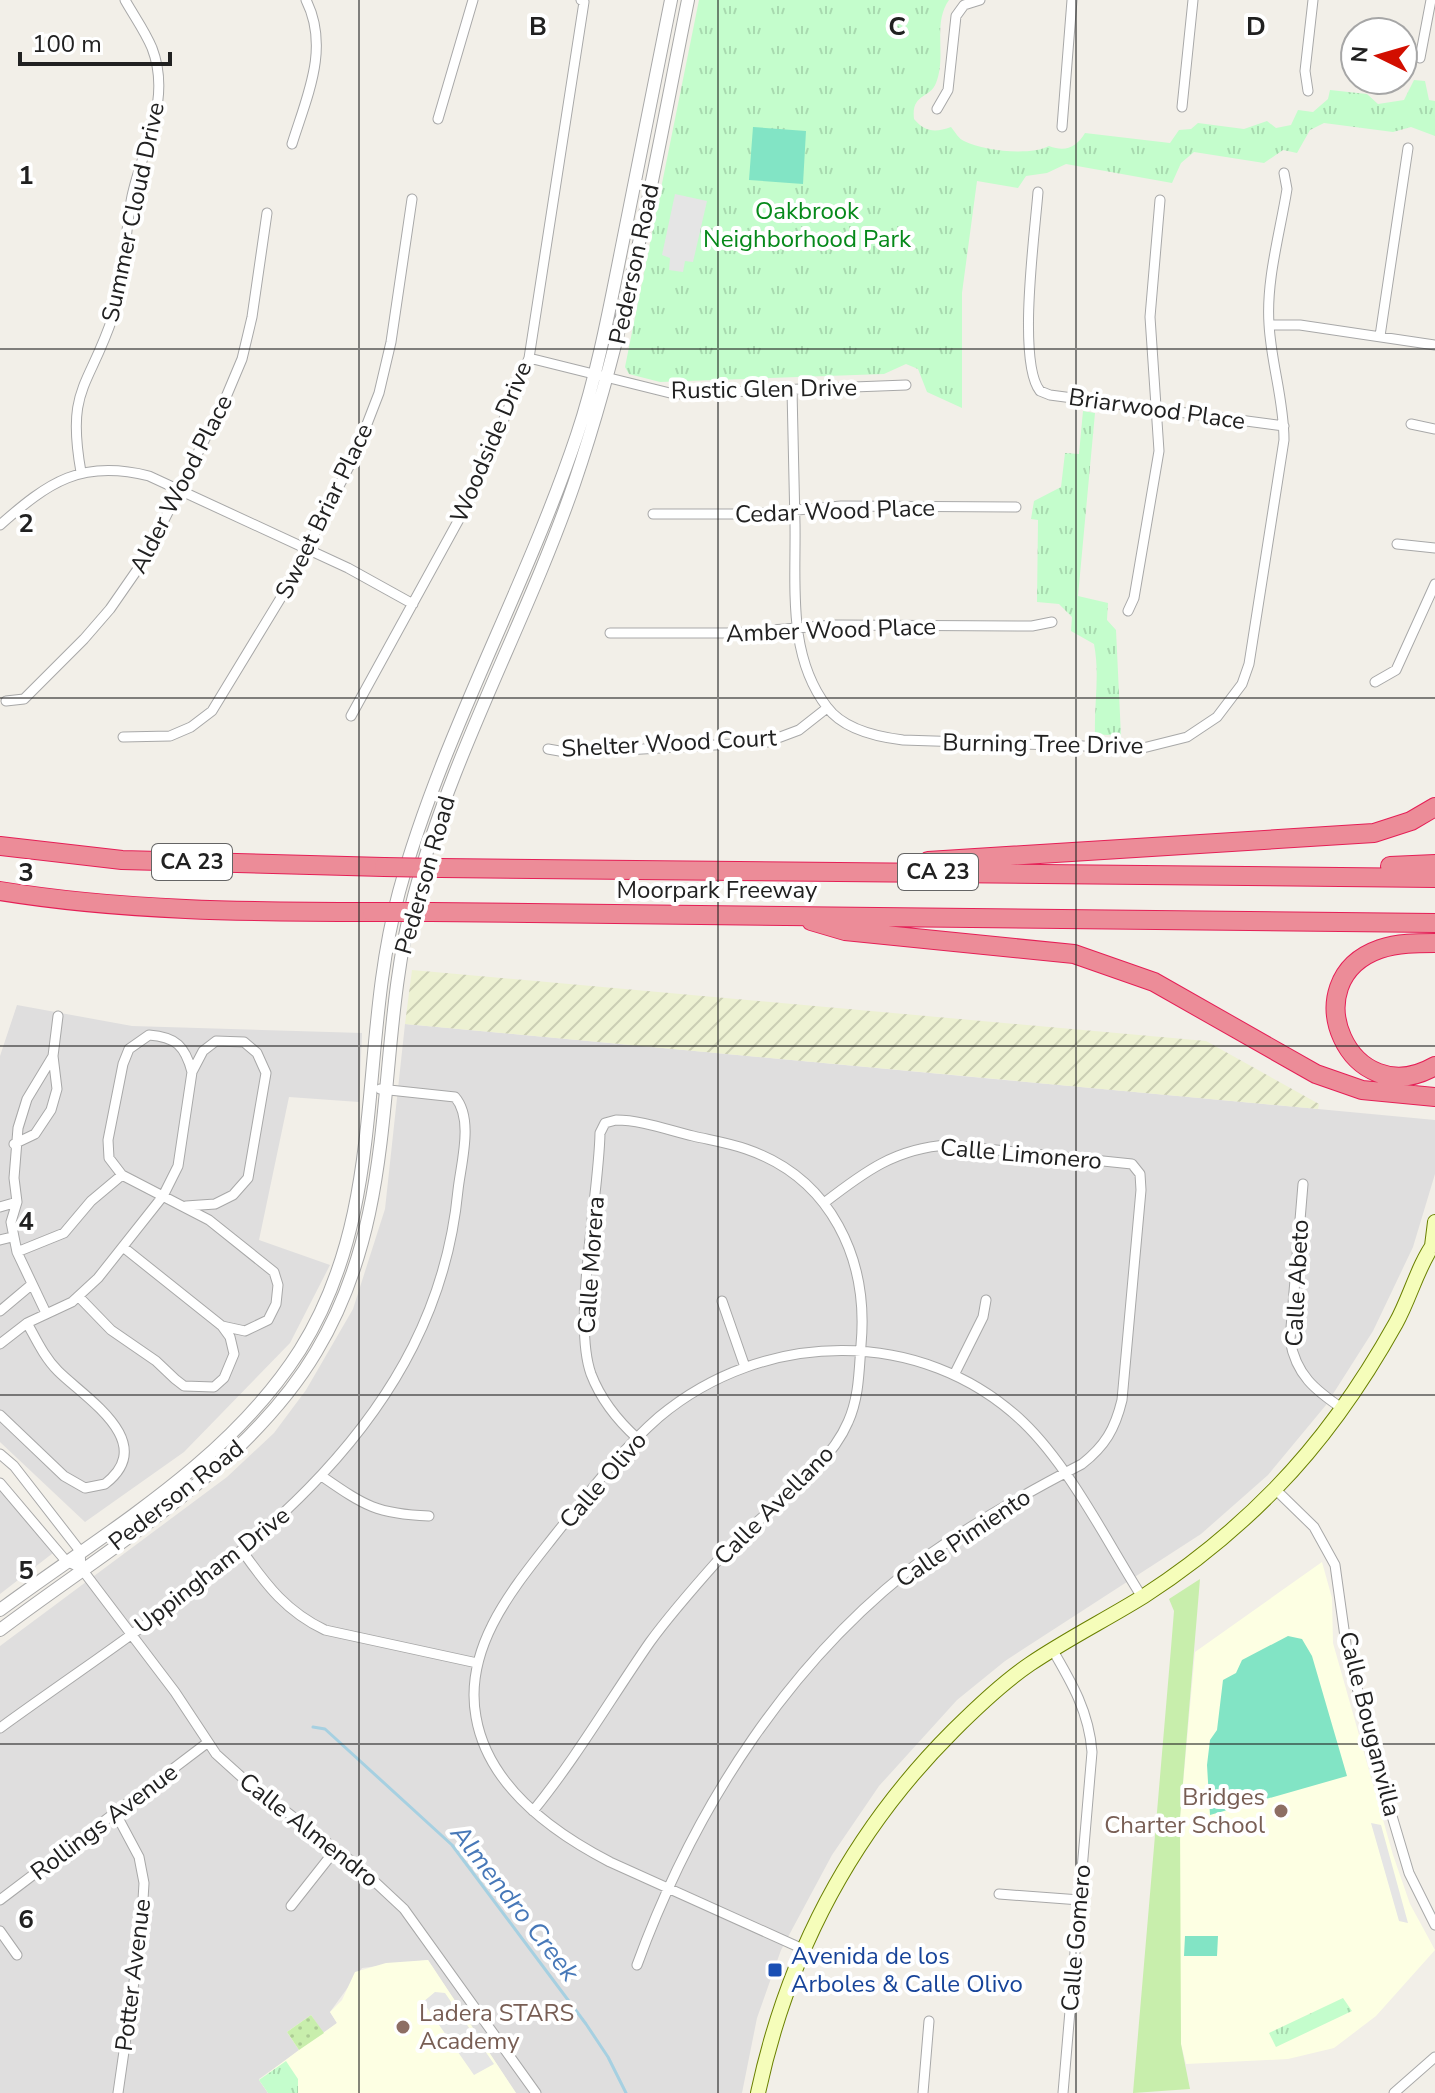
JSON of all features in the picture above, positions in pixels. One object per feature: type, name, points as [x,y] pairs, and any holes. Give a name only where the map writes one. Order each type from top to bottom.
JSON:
[{"type":"highway","points":[[726,870],[1058,855],[1374,833],[1411,821],[1435,807]]},
{"type":"highway","name":"Moorpark Freeway","points":[[0,846],[122,860],[384,867],[1435,878]]},
{"type":"highway","points":[[1235,875],[1435,864]]},
{"type":"highway","name":"Moorpark Freeway","points":[[0,891],[59,901],[165,908],[1435,923]]},
{"type":"highway","points":[[789,915],[845,931],[1074,954],[1154,982],[1316,1074],[1362,1090],[1435,1097]]},
{"type":"highway","points":[[1435,943],[1388,947],[1364,957],[1344,979],[1336,1008],[1345,1046],[1369,1068],[1400,1076],[1435,1066]]},
{"type":"main road","points":[[758,2093],[778,2015],[803,1949],[852,1853],[914,1770],[992,1693],[1052,1649],[1142,1597],[1221,1539],[1275,1489],[1343,1409],[1395,1324],[1433,1244],[1435,1225]]},
{"type":"street","name":"Summer Cloud Drive","points":[[81,472],[74,434],[76,402],[115,313],[132,196],[159,105],[157,68],[151,47],[125,0]]},
{"type":"street","points":[[292,144],[318,49],[317,32],[306,0]]},
{"type":"street","points":[[438,119],[473,0]]},
{"type":"street","name":"Pederson Road","points":[[0,1630],[232,1455],[274,1410],[310,1362],[336,1315],[366,1237],[379,1175],[400,959],[429,846],[470,735],[572,489],[601,378],[671,0]]},
{"type":"street","name":"Pederson Road","points":[[0,1610],[219,1447],[263,1401],[299,1351],[331,1289],[354,1223],[386,956],[412,851],[623,323],[688,0]]},
{"type":"street","points":[[937,109],[948,90],[959,11],[980,0]]},
{"type":"street","points":[[1062,127],[1072,0]]},
{"type":"street","points":[[1182,107],[1193,0]]},
{"type":"street","points":[[1308,91],[1305,71],[1313,0]]},
{"type":"street","points":[[1420,58],[1431,0]]},
{"type":"street","name":"Woodside Drive","points":[[351,716],[474,492],[529,358],[582,1]]},
{"type":"street","points":[[1380,336],[1408,148]]},
{"type":"street","name":"Burning Tree Drive","points":[[792,390],[797,628],[807,669],[827,708],[860,730],[903,740],[1143,748],[1172,743],[1200,730],[1230,702],[1249,664],[1284,426],[1268,302],[1287,189],[1284,173]]},
{"type":"street","name":"Briarwood Place","points":[[1038,192],[1030,297],[1035,384],[1050,395],[1284,426]]},
{"type":"street","name":"Sweet Briar Place","points":[[123,737],[170,736],[191,727],[212,711],[285,591],[355,455],[379,393],[391,342],[412,199]]},
{"type":"street","points":[[1128,611],[1134,598],[1159,451],[1150,304],[1160,200]]},
{"type":"street","name":"Alder Wood Place","points":[[6,701],[24,699],[110,609],[144,560],[242,359],[252,317],[267,213]]},
{"type":"street","points":[[1269,325],[1300,325],[1435,345]]},
{"type":"street","name":"Rustic Glen Drive","points":[[529,358],[674,394],[906,385]]},
{"type":"street","points":[[1411,424],[1435,429]]},
{"type":"street","points":[[0,525],[57,480],[81,472],[129,471],[178,489],[305,548],[413,604]]},
{"type":"street","name":"Cedar Wood Place","points":[[653,514],[754,514],[841,506],[1016,507]]},
{"type":"street","points":[[1397,544],[1435,548]]},
{"type":"street","points":[[1375,682],[1396,670],[1435,584]]},
{"type":"street","name":"Amber Wood Place","points":[[610,633],[1032,626],[1052,622]]},
{"type":"street","name":"Shelter Wood Court","points":[[548,749],[571,753],[767,742],[799,730],[827,708]]},
{"type":"street","points":[[14,1144],[35,1134],[51,1110],[57,1089],[53,1056],[58,1016]]},
{"type":"street","points":[[192,1072],[187,1054],[172,1038],[149,1035],[129,1049],[108,1150],[114,1166],[122,1175],[186,1206],[274,1272],[278,1285],[276,1304],[268,1320],[245,1331],[222,1326]]},
{"type":"street","points":[[0,1344],[27,1323],[79,1297],[123,1247],[163,1196],[182,1154],[192,1072],[203,1051],[216,1041],[244,1042],[264,1063],[266,1085],[248,1178],[233,1195],[215,1204],[186,1206]]},
{"type":"street","points":[[46,1313],[17,1252],[11,1222],[17,1202],[14,1144],[27,1099],[53,1056]]},
{"type":"street","name":"Uppingham Drive","points":[[0,1728],[243,1552],[323,1477],[382,1398],[412,1343],[444,1264],[456,1209],[465,1120],[463,1106],[455,1097],[442,1093],[371,1088]]},
{"type":"street","name":"Calle Avellano","points":[[533,1811],[568,1768],[661,1628],[744,1531],[827,1455],[848,1424],[854,1405],[861,1350],[862,1289],[856,1261],[847,1238],[824,1203],[792,1172],[745,1148],[638,1123],[616,1120],[605,1123]]},
{"type":"street","name":"Calle Morera","points":[[605,1123],[600,1133],[585,1317],[586,1353],[590,1373],[611,1411],[638,1439]]},
{"type":"street","name":"Calle Limonero","points":[[824,1203],[869,1168],[898,1153],[923,1147],[948,1145],[1113,1161],[1137,1169]]},
{"type":"street","name":"Calle Pimiento","points":[[637,1965],[668,1888],[738,1761],[772,1710],[808,1667],[867,1607],[929,1555],[1098,1451],[1117,1422],[1122,1400],[1141,1190],[1137,1169]]},
{"type":"street","points":[[17,1252],[64,1233],[91,1201],[122,1175]]},
{"type":"street","name":"Calle Abeto","points":[[1303,1184],[1290,1340],[1292,1356],[1302,1377],[1343,1409]]},
{"type":"street","points":[[0,1207],[17,1202]]},
{"type":"street","points":[[0,1240],[12,1237]]},
{"type":"street","points":[[79,1297],[111,1330],[156,1361],[184,1386],[214,1387],[224,1378],[234,1354],[230,1337],[222,1326],[123,1247]]},
{"type":"street","points":[[0,1311],[31,1285]]},
{"type":"street","points":[[954,1375],[983,1317],[986,1300]]},
{"type":"street","points":[[722,1301],[745,1367]]},
{"type":"street","points":[[0,1415],[64,1476],[85,1488],[105,1484],[122,1463],[124,1446],[114,1425],[98,1405],[53,1366],[27,1323]]},
{"type":"street","name":"Calle Olivo","points":[[803,1949],[597,1856],[533,1811],[506,1784],[481,1737],[475,1714],[477,1663],[495,1619],[571,1515],[638,1439],[660,1417],[695,1393],[745,1367],[803,1351],[861,1350],[910,1358],[954,1375],[1021,1420],[1063,1473],[1142,1597]]},
{"type":"street","points":[[0,1454],[80,1551],[81,1568],[66,1561],[0,1483]]},
{"type":"street","points":[[323,1477],[368,1508],[395,1515],[429,1516]]},
{"type":"street","name":"Calle Bouganvilla","points":[[1275,1489],[1314,1527],[1335,1565],[1347,1651],[1392,1816],[1409,1873],[1435,1925]]},
{"type":"street","points":[[243,1552],[282,1604],[303,1620],[325,1630],[477,1663]]},
{"type":"street","name":"Calle Almendro","points":[[81,1568],[207,1743],[237,1774],[336,1849],[404,1909],[536,2093]]},
{"type":"street","name":"Calle Gomero","points":[[1052,1649],[1080,1697],[1090,1725],[1092,1752],[1063,2093]]},
{"type":"street","name":"Rollings Avenue","points":[[0,1900],[207,1743]]},
{"type":"street","name":"Potter Avenue","points":[[116,1814],[139,1857],[144,1883],[141,1933],[118,2093]]},
{"type":"street","points":[[291,1906],[336,1849]]},
{"type":"street","points":[[999,1894],[1080,1900]]},
{"type":"street","points":[[0,1931],[17,1955]]},
{"type":"street","points":[[923,2093],[929,2021]]},
{"type":"street","points":[[1394,2093],[1435,2057]]},
{"type":"shaded area","points":[[675,194],[707,201],[693,262],[685,261],[683,272],[669,270],[670,258],[662,255]]},
{"type":"shaded area","points":[[412,970],[1206,1041],[1319,1104],[1318,1109],[405,1024]]},
{"type":"shaded area","points":[[17,1005],[132,1026],[362,1033],[359,1102],[289,1097],[259,1240],[330,1265],[290,1343],[184,1452],[85,1522],[0,1442],[0,1056]]},
{"type":"shaded area","points":[[405,1024],[1435,1120],[1435,1174],[1413,1247],[1373,1331],[1326,1405],[1268,1475],[1201,1534],[1005,1661],[957,1700],[879,1786],[832,1855],[781,1950],[757,2018],[742,2093],[516,2093],[428,1960],[362,1968],[330,2012],[337,2023],[259,2079],[268,2093],[0,2093],[0,1646],[227,1477],[274,1433],[306,1390],[353,1309],[385,1209]]},
{"type":"shaded area","points":[[0,1489],[53,1553],[0,1594]]},
{"type":"shaded area","name":"Bridges Charter School","points":[[1322,1562],[1332,1598],[1333,1643],[1393,1855],[1410,1904],[1435,1950],[1376,2016],[1334,2048],[1288,2059],[1186,2064],[1181,2044],[1179,1974],[1180,1818],[1195,1652]]},
{"type":"shaded area","points":[[1371,1823],[1381,1825],[1408,1923],[1399,1921]]},
{"type":"shaded area","name":"Ladera STARS Academy","points":[[428,1960],[516,2093],[268,2093],[259,2080],[299,2050],[287,2032],[311,2015],[323,2033],[337,2023],[330,2012],[342,2000],[355,1972],[386,1963]]},
{"type":"shaded area","points":[[435,1992],[445,1993],[494,2064],[474,2075],[423,2002]]},
{"type":"green space","name":"Oakbrook Neighborhood Park","points":[[699,0],[949,0],[941,19],[939,73],[933,88],[915,105],[914,119],[931,130],[951,127],[964,141],[995,150],[1031,151],[1049,146],[1060,149],[1074,145],[1085,133],[1170,143],[1179,130],[1191,129],[1198,123],[1244,129],[1267,121],[1276,128],[1291,125],[1298,110],[1313,112],[1328,99],[1330,90],[1339,91],[1339,96],[1369,96],[1378,104],[1404,100],[1406,96],[1419,96],[1419,80],[1425,81],[1429,100],[1435,101],[1435,136],[1411,127],[1393,132],[1324,123],[1310,130],[1297,153],[1283,150],[1264,163],[1194,152],[1181,163],[1172,183],[1066,164],[1047,173],[1026,176],[1018,188],[977,181],[962,293],[962,408],[927,392],[918,369],[906,364],[884,374],[660,382],[629,374],[625,367]]},
{"type":"green space","points":[[753,127],[806,131],[803,184],[749,180]]},
{"type":"green space","points":[[1083,411],[1095,413],[1078,596],[1108,603],[1107,620],[1116,630],[1121,736],[1095,734],[1097,678],[1094,644],[1071,631],[1072,617],[1059,604],[1037,602],[1038,520],[1031,519],[1034,501],[1061,487],[1065,453],[1079,454]]},
{"type":"green space","points":[[1200,1579],[1180,1818],[1181,2044],[1190,2089],[1133,2093],[1174,1611],[1169,1599]]},
{"type":"green space","points":[[1288,1636],[1302,1639],[1312,1656],[1347,1776],[1210,1815],[1207,1765],[1210,1740],[1217,1730],[1223,1680],[1236,1673],[1242,1660]]},
{"type":"green space","points":[[1185,1936],[1218,1936],[1217,1956],[1184,1956]]},
{"type":"green space","points":[[1343,1998],[1352,2011],[1276,2047],[1269,2033]]},
{"type":"green space","points":[[311,2015],[324,2033],[299,2050],[287,2032]]},
{"type":"green space","points":[[286,2061],[298,2079],[298,2093],[268,2093],[259,2080]]},
{"type":"waterway","name":"Almendro Creek","points":[[313,1727],[325,1729],[452,1845],[586,2024],[608,2057],[626,2093]]},
{"type":"place","name":"Bridges Charter School","points":[[1281,1811]]},
{"type":"place","name":"Avenida de los Arboles & Calle Olivo","points":[[775,1970]]},
{"type":"place","name":"Ladera STARS Academy","points":[[403,2027]]}]
